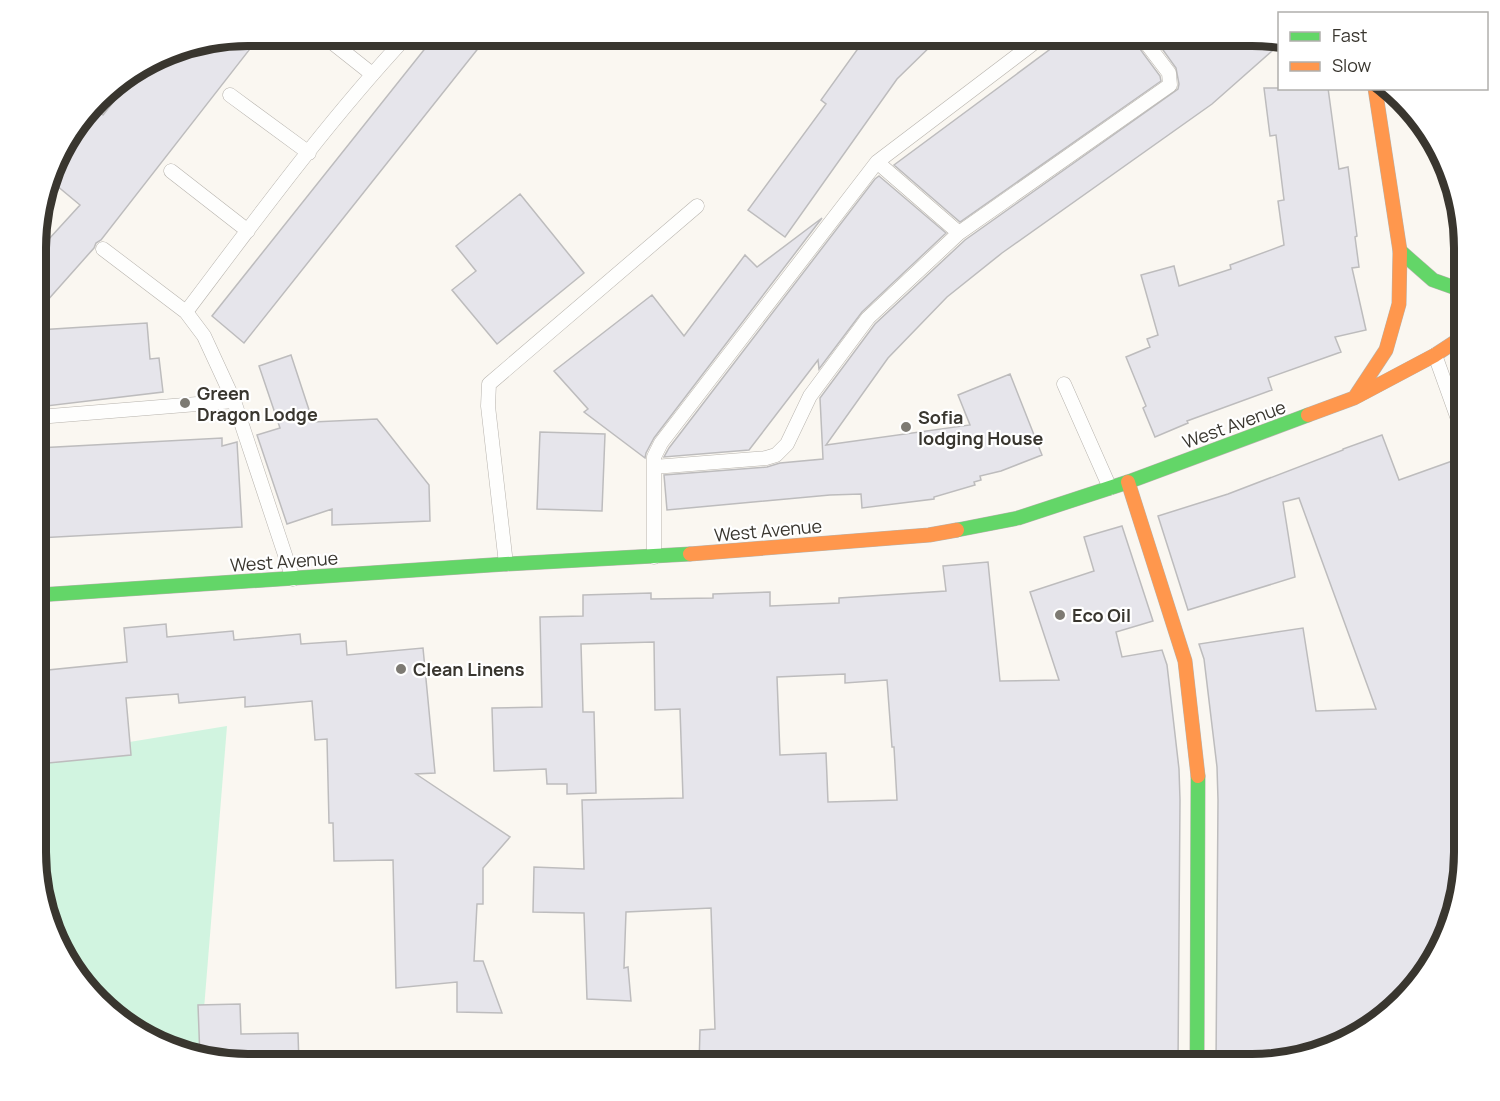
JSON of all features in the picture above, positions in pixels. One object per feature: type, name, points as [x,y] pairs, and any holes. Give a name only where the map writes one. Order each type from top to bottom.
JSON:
[{"type":"main road","points":[[1354,398],[1386,350],[1399,304],[1400,251],[1375,90]]},
{"type":"main road","points":[[1400,251],[1433,280],[1453,287]]},
{"type":"main road","name":"West Avenue","points":[[47,594],[507,564],[654,557],[929,535],[1018,518],[1128,482],[1354,398],[1453,346]]},
{"type":"main road","points":[[1128,482],[1185,661],[1198,768],[1197,1054]]},
{"type":"lane","points":[[337,46],[372,74]]},
{"type":"lane","points":[[186,312],[309,153],[372,74],[398,46]]},
{"type":"lane","points":[[654,557],[654,457],[661,443],[877,162],[1029,47]]},
{"type":"lane","points":[[654,467],[766,458],[776,454],[787,444],[810,396],[868,318],[959,233],[1170,85],[1169,73],[1149,47]]},
{"type":"lane","points":[[230,95],[309,153]]},
{"type":"lane","points":[[877,162],[959,233]]},
{"type":"lane","points":[[171,171],[248,231]]},
{"type":"lane","points":[[507,564],[488,406],[489,384],[696,206]]},
{"type":"lane","points":[[103,249],[186,312],[204,336],[234,401],[293,579]]},
{"type":"lane","points":[[1435,355],[1453,405]]},
{"type":"lane","points":[[1064,384],[1110,488]]},
{"type":"lane","points":[[46,416],[234,401]]},
{"type":"green space","points":[[227,726],[201,1049],[159,1034],[125,1013],[88,976],[67,942],[53,905],[47,866],[47,756]]},
{"type":"building","points":[[252,46],[101,240],[46,302],[46,242],[80,205],[56,185],[57,183],[80,136],[100,112],[103,115],[125,88],[171,62],[196,53]]},
{"type":"building","points":[[427,46],[480,46],[244,343],[212,316]]},
{"type":"building","points":[[859,47],[930,47],[897,79],[785,237],[748,210],[826,104],[821,100]]},
{"type":"building","points":[[1053,47],[1138,47],[1160,76],[1161,81],[960,222],[894,165]]},
{"type":"building","points":[[1161,47],[1275,48],[1212,104],[1002,253],[947,297],[888,358],[826,445],[970,425],[958,395],[1010,374],[1042,455],[1001,471],[980,476],[981,480],[974,482],[975,485],[934,497],[934,499],[862,508],[861,494],[830,495],[667,510],[664,475],[767,467],[780,463],[823,459],[820,398],[875,324],[965,240],[1178,89],[1176,68]]},
{"type":"building","points":[[1264,88],[1328,90],[1339,169],[1348,167],[1359,267],[1352,268],[1366,330],[1335,337],[1341,352],[1268,378],[1272,390],[1187,421],[1188,423],[1155,437],[1143,408],[1146,406],[1126,357],[1150,347],[1147,339],[1158,335],[1141,275],[1174,266],[1179,286],[1231,269],[1230,265],[1284,245],[1278,201],[1284,200],[1276,135],[1270,136]]},
{"type":"building","points":[[879,176],[946,233],[862,312],[819,369],[818,360],[749,450],[664,457],[669,448]]},
{"type":"building","points":[[520,194],[584,273],[497,344],[452,290],[476,271],[456,246]]},
{"type":"building","points":[[822,218],[654,438],[645,458],[584,412],[588,409],[554,371],[652,295],[684,336],[745,255],[757,267]]},
{"type":"building","points":[[147,323],[150,359],[159,358],[163,392],[46,406],[46,329]]},
{"type":"building","points":[[291,355],[313,422],[377,419],[429,485],[430,521],[332,525],[332,509],[287,524],[257,435],[280,428],[259,366]]},
{"type":"building","points":[[540,432],[605,434],[602,511],[537,509]]},
{"type":"building","points":[[1382,435],[1399,480],[1453,461],[1453,866],[1450,892],[1438,930],[1412,976],[1385,1004],[1364,1021],[1317,1044],[1291,1051],[1265,1054],[1216,1054],[1217,767],[1204,659],[1199,644],[1303,628],[1316,711],[1376,709],[1299,498],[1283,502],[1295,577],[1188,610],[1158,516],[1228,494]]},
{"type":"building","points":[[222,438],[222,446],[237,442],[242,527],[46,538],[46,448]]},
{"type":"building","points":[[1122,526],[1153,621],[1116,632],[1122,657],[1162,650],[1167,665],[1179,769],[1180,800],[1178,1054],[699,1054],[700,1030],[715,1029],[711,908],[626,912],[624,968],[628,967],[631,1001],[587,999],[584,913],[533,912],[534,867],[584,869],[582,800],[683,798],[680,709],[655,710],[654,642],[581,644],[583,712],[594,712],[596,793],[567,794],[567,784],[547,784],[546,769],[494,771],[492,708],[542,707],[540,617],[583,616],[583,595],[651,593],[651,599],[713,598],[713,594],[770,592],[770,606],[839,603],[839,598],[946,591],[943,566],[988,562],[1000,681],[1059,680],[1030,592],[1094,571],[1084,537]],"holes":[[[845,674],[845,683],[887,680],[897,800],[828,802],[826,753],[780,755],[777,677]]]},
{"type":"building","points":[[166,624],[167,637],[233,631],[234,640],[300,634],[301,644],[346,641],[347,655],[423,648],[435,773],[416,774],[510,837],[483,868],[483,904],[477,904],[474,961],[483,961],[502,1013],[457,1012],[457,982],[396,988],[393,860],[334,861],[333,823],[329,823],[327,739],[315,740],[312,701],[245,707],[245,697],[179,703],[178,694],[126,698],[131,755],[47,763],[47,670],[127,662],[124,628]]},
{"type":"building","points":[[240,1004],[241,1034],[298,1033],[299,1054],[235,1054],[200,1048],[198,1005]]},
{"type":"traffic: fast","points":[[1400,251],[1433,280],[1453,287]]},
{"type":"traffic: fast","points":[[957,530],[1018,518],[1128,482],[1308,415]]},
{"type":"traffic: fast","points":[[47,594],[690,554]]},
{"type":"traffic: fast","points":[[1197,1054],[1198,776]]},
{"type":"traffic: slow","points":[[1355,397],[1386,350],[1399,304],[1400,251],[1375,90]]},
{"type":"traffic: slow","points":[[1308,415],[1354,398],[1453,343]]},
{"type":"traffic: slow","points":[[1128,482],[1185,661],[1198,776]]},
{"type":"traffic: slow","points":[[690,554],[929,535],[957,530]]},
{"type":"place","name":"Green Dragon Lodge","points":[[185,403]]},
{"type":"place","name":"Sofia lodging House","points":[[906,427]]},
{"type":"place","name":"Eco Oil","points":[[1060,615]]},
{"type":"place","name":"Clean Linens","points":[[401,669]]}]
